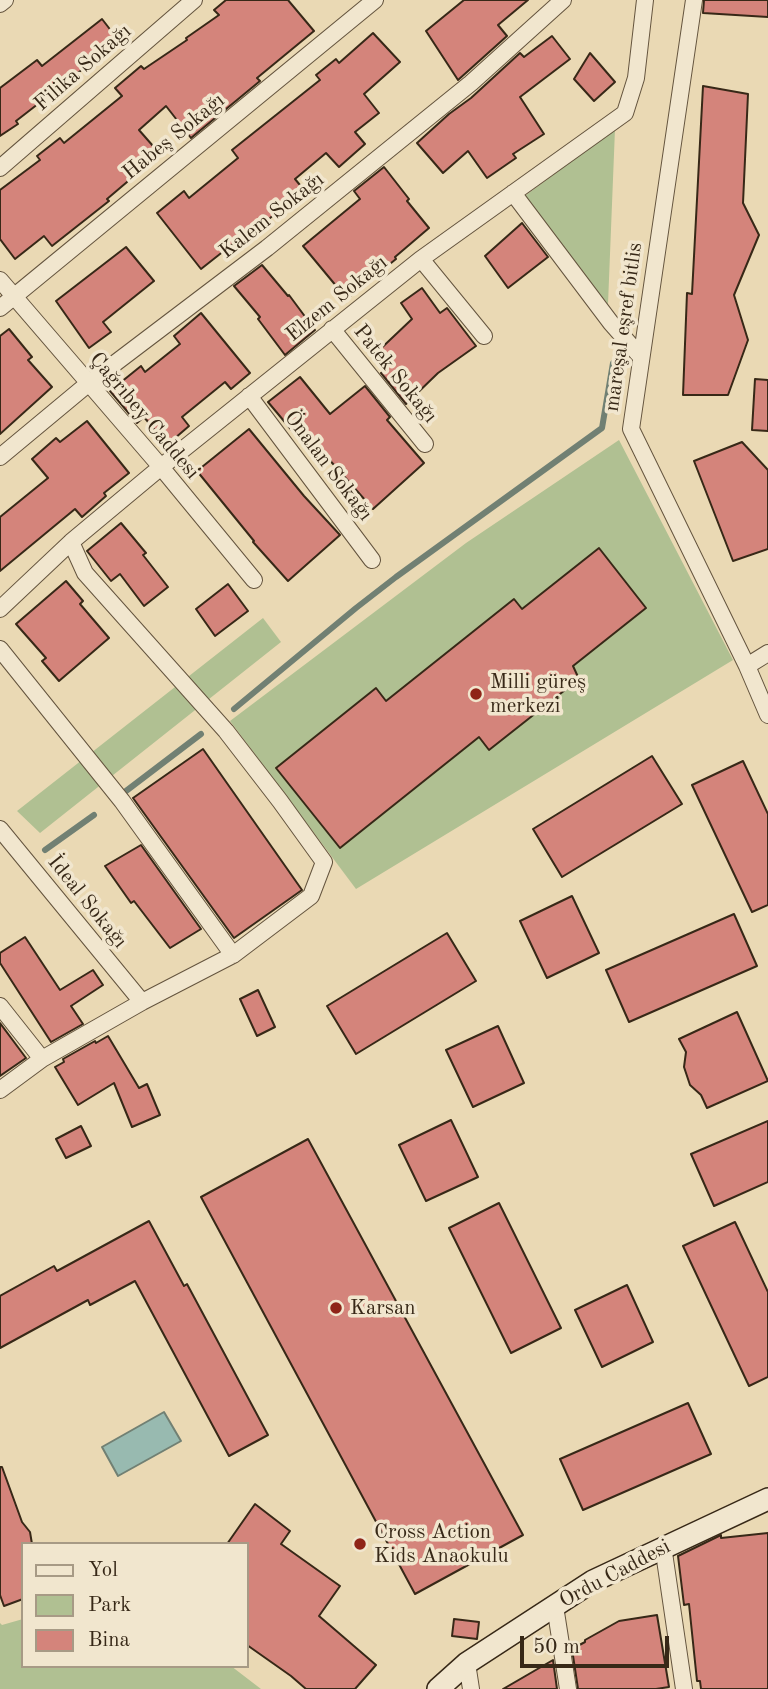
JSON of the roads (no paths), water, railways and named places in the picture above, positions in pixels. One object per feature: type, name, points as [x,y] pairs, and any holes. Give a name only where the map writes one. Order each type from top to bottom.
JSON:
[{"type":"main road","name":"Ordu Caddesi","points":[[438,1689],[467,1662],[593,1581],[663,1546],[768,1503]]},
{"type":"street","points":[[0,4],[5,0]]},
{"type":"street","name":"Filika Sokağı","points":[[0,168],[194,0]]},
{"type":"street","name":"Habeş Sokağı","points":[[0,308],[375,0]]},
{"type":"street","name":"Kalem Sokağı","points":[[0,457],[89,383],[267,248],[471,83],[564,0]]},
{"type":"street","name":"Elzem Sokağı","points":[[0,610],[71,542],[421,259],[625,113],[636,78],[645,0]]},
{"type":"street","name":"mareşal eşref bitlis","points":[[694,0],[631,429],[747,666],[768,715]]},
{"type":"street","points":[[513,193],[611,323],[641,357]]},
{"type":"street","points":[[421,259],[484,336]]},
{"type":"street","name":"Çağrıbey Caddesi","points":[[0,280],[254,580]]},
{"type":"street","name":"Patek Sokağı","points":[[332,330],[425,444]]},
{"type":"street","name":"Önalan Sokağı","points":[[249,396],[372,560]]},
{"type":"street","points":[[0,1090],[43,1059],[142,1002],[233,955],[311,896],[324,862],[226,731],[85,573],[71,542]]},
{"type":"street","points":[[0,649],[122,801],[233,955]]},
{"type":"street","points":[[747,666],[768,653]]},
{"type":"street","name":"İdeal Sokağı","points":[[0,829],[142,1002]]},
{"type":"street","points":[[0,1006],[43,1059]]},
{"type":"street","points":[[663,1546],[684,1689]]},
{"type":"street","points":[[555,1606],[568,1689]]},
{"type":"street","points":[[467,1662],[471,1689]]},
{"type":"water","points":[[164,1412],[181,1441],[118,1476],[102,1447]]},
{"type":"waterway","points":[[234,709],[396,577],[602,428],[613,363]]},
{"type":"waterway","points":[[126,791],[201,734]]},
{"type":"waterway","points":[[45,850],[94,815]]},
{"type":"place","name":"Milli güreş merkezi","points":[[476,694]]},
{"type":"place","name":"Karsan","points":[[336,1308]]},
{"type":"place","name":"Cross Action Kids Anaokulu","points":[[360,1544]]}]
